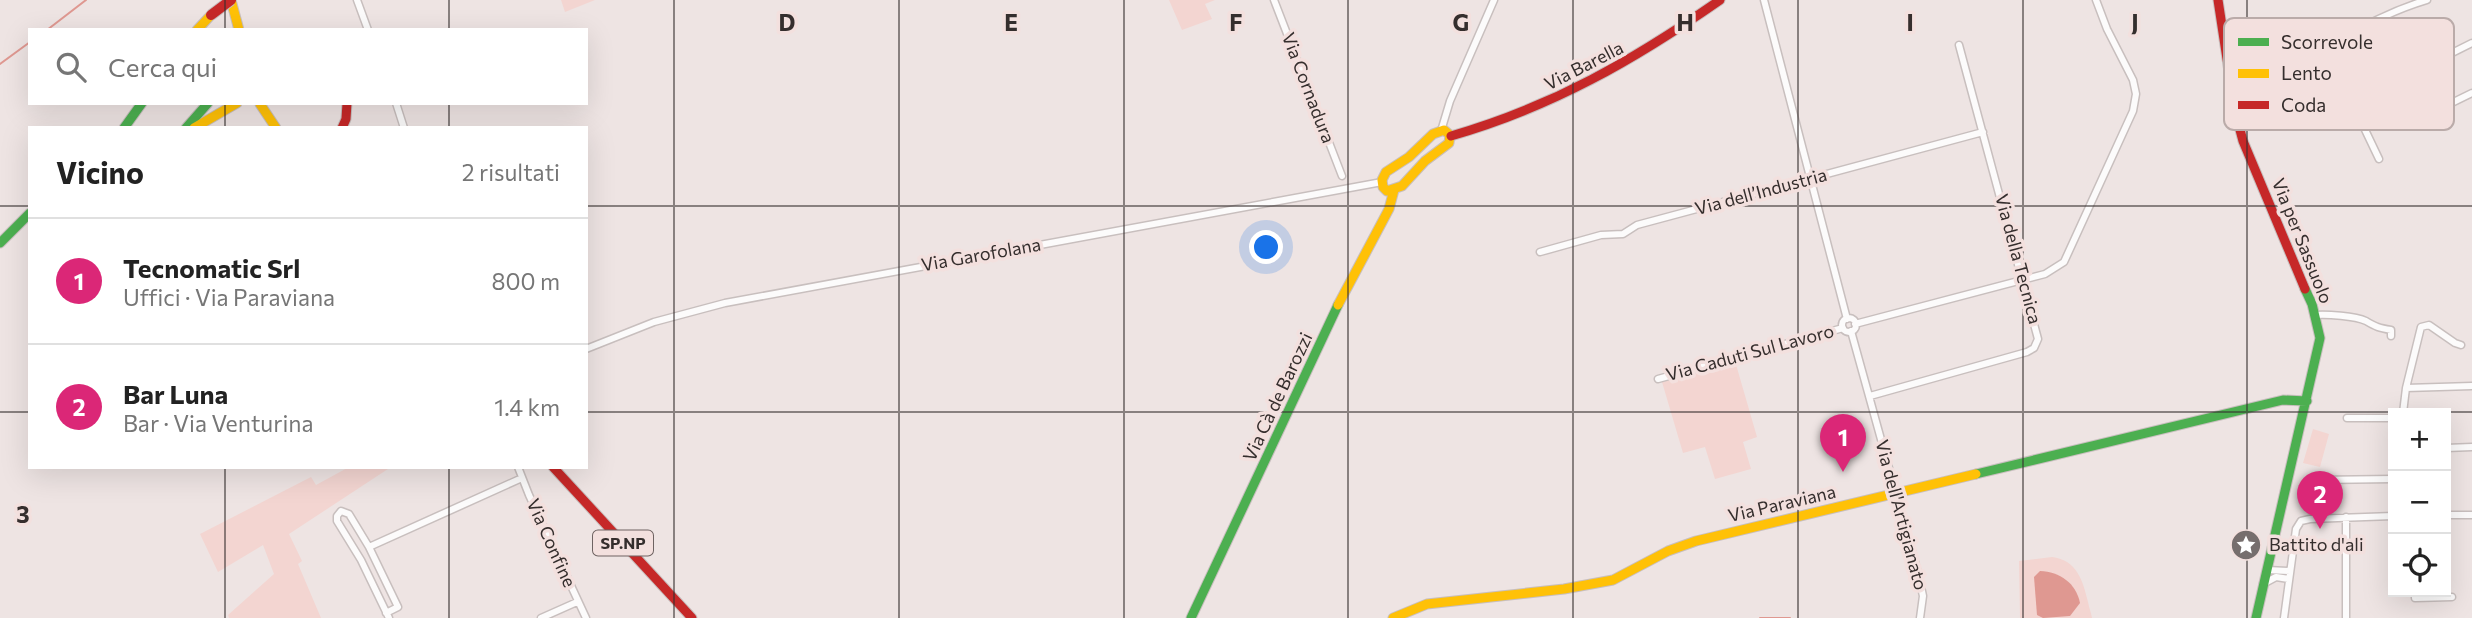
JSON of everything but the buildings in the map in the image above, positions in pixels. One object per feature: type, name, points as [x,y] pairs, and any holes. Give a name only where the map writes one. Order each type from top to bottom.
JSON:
[{"type":"street","points":[[357,0],[367,28]]},
{"type":"street","name":"Via Cornadura","points":[[1274,0],[1342,176]]},
{"type":"street","points":[[1441,131],[1447,131],[1451,136],[1449,143],[1425,161],[1402,186],[1394,190],[1385,189],[1382,182],[1386,172],[1441,131],[1450,101],[1494,0]]},
{"type":"street","name":"Via Barella","points":[[1451,136],[1559,98],[1648,50],[1720,0]]},
{"type":"street","points":[[1764,0],[1847,319]]},
{"type":"street","name":"Via Caduti Sul Lavoro","points":[[1855,324],[2051,271],[2060,266],[2068,256],[2133,111],[2136,94],[2133,80],[2107,29],[2096,0]]},
{"type":"street","name":"Via per Sassuolo","points":[[2218,0],[2224,39]]},
{"type":"street","points":[[2380,18],[2427,0]]},
{"type":"street","points":[[199,28],[211,15],[232,3]]},
{"type":"street","points":[[232,3],[232,28]]},
{"type":"street","points":[[232,3],[238,28]]},
{"type":"street","points":[[2454,52],[2472,43]]},
{"type":"street","name":"Via della Tecnica","points":[[1870,396],[2031,350],[2037,344],[2038,334],[1959,45]]},
{"type":"street","points":[[2454,102],[2472,93]]},
{"type":"street","points":[[125,126],[141,105]]},
{"type":"street","points":[[188,126],[206,105]]},
{"type":"street","points":[[198,126],[234,105]]},
{"type":"street","points":[[261,105],[273,126]]},
{"type":"street","points":[[343,126],[347,105]]},
{"type":"street","points":[[397,105],[403,126]]},
{"type":"street","points":[[130,126],[132,117]]},
{"type":"street","name":"Via per Sassuolo","points":[[2240,130],[2315,315],[2320,338],[2270,573],[2256,618]]},
{"type":"street","points":[[2365,130],[2379,159]]},
{"type":"street","name":"Via dell’Industria","points":[[1540,252],[1601,235],[1623,234],[1637,225],[1983,132]]},
{"type":"street","name":"Via Garofolana","points":[[588,348],[654,322],[725,303],[1382,182]]},
{"type":"street","name":"Via Cà de Barozzi","points":[[1191,618],[1345,290],[1389,209],[1394,190]]},
{"type":"street","points":[[0,243],[28,215]]},
{"type":"street","points":[[2315,315],[2326,314],[2367,322],[2372,327],[2391,330],[2390,336]]},
{"type":"street","points":[[1847,319],[1853,320],[1855,324],[1851,331],[1845,331],[1843,328],[1843,322],[1847,319]]},
{"type":"street","points":[[2404,408],[2406,388],[2423,325],[2429,325],[2461,345]]},
{"type":"street","name":"Via Caduti Sul Lavoro","points":[[1658,379],[1843,328]]},
{"type":"street","name":"Via dell'Artigianato","points":[[1851,331],[1922,587],[1923,605],[1920,618]]},
{"type":"street","points":[[2406,388],[2472,386]]},
{"type":"street","name":"Via Paraviana","points":[[1393,618],[1427,604],[1564,589],[1613,580],[1661,554],[1696,541],[2283,400],[2307,401]]},
{"type":"street","points":[[2347,418],[2388,418]]},
{"type":"street","points":[[2451,447],[2472,447]]},
{"type":"street","name":"Via Confine","points":[[519,469],[586,618]]},
{"type":"street","name":"SP.NP","points":[[555,469],[692,618]]},
{"type":"street","points":[[369,547],[522,478]]},
{"type":"street","points":[[2318,480],[2388,479]]},
{"type":"street","points":[[343,511],[349,514],[369,547],[398,607],[388,615],[361,560],[337,521],[338,513],[343,511]]},
{"type":"street","points":[[2451,516],[2472,515]]},
{"type":"street","points":[[2284,618],[2298,524],[2310,519],[2388,516]]},
{"type":"street","points":[[2346,517],[2346,618]]},
{"type":"street","points":[[2270,573],[2290,571]]},
{"type":"street","points":[[2270,573],[2289,579]]},
{"type":"street","points":[[2415,597],[2452,597]]},
{"type":"street","points":[[541,618],[577,601]]},
{"type":"shaded area","points":[[561,0],[595,0],[565,12]]},
{"type":"shaded area","points":[[1169,0],[1215,0],[1205,4],[1212,19],[1182,30]]},
{"type":"shaded area","points":[[1735,361],[1757,437],[1743,442],[1751,469],[1715,479],[1705,447],[1683,453],[1662,382]]},
{"type":"shaded area","points":[[2313,429],[2329,434],[2320,467],[2303,463]]},
{"type":"shaded area","points":[[345,469],[388,469],[289,534],[302,561],[298,564],[321,618],[229,618],[228,615],[274,574],[263,545],[218,572],[200,534],[311,477],[316,485]]},
{"type":"shaded area","points":[[2052,557],[2067,562],[2078,573],[2092,618],[2020,618],[2019,561]]},
{"type":"shaded area","points":[[2040,571],[2060,576],[2075,590],[2080,603],[2070,616],[2043,618],[2037,615],[2034,577]]},
{"type":"waterway","points":[[50,28],[86,0]]},
{"type":"waterway","points":[[0,64],[28,43]]},
{"type":"waterway","points":[[1760,618],[1790,618]]},
{"type":"traffic: fast","points":[[125,126],[141,105]]},
{"type":"traffic: fast","points":[[188,126],[206,105]]},
{"type":"traffic: fast","points":[[0,243],[28,215]]},
{"type":"traffic: fast","points":[[2256,618],[2320,338],[2312,304],[2305,289]]},
{"type":"traffic: fast","points":[[1191,618],[1338,305]]},
{"type":"traffic: fast","points":[[1976,474],[2283,400],[2307,401]]},
{"type":"traffic: slow","points":[[231,0],[238,28]]},
{"type":"traffic: slow","points":[[199,28],[211,15]]},
{"type":"traffic: slow","points":[[197,126],[234,105]]},
{"type":"traffic: slow","points":[[261,105],[275,126]]},
{"type":"traffic: slow","points":[[1444,130],[1450,135],[1449,143],[1425,161],[1402,186],[1387,191],[1382,180],[1386,172],[1409,157],[1433,134],[1444,130]]},
{"type":"traffic: slow","points":[[1338,305],[1389,209],[1394,190]]},
{"type":"traffic: slow","points":[[1393,618],[1427,604],[1564,589],[1613,580],[1668,551],[1696,541],[1976,474]]},
{"type":"traffic: jam","points":[[211,15],[231,0]]},
{"type":"traffic: jam","points":[[1451,136],[1524,111],[1591,80],[1720,0]]},
{"type":"traffic: jam","points":[[2218,0],[2224,39]]},
{"type":"traffic: jam","points":[[343,126],[347,105]]},
{"type":"traffic: jam","points":[[2240,130],[2305,289]]},
{"type":"traffic: jam","points":[[555,469],[692,618]]},
{"type":"place","name":"Tecnomatic Srl","points":[[1843,472]]},
{"type":"place","name":"Bar Luna","points":[[2320,529]]},
{"type":"place","name":"Battito d'ali","points":[[2246,545]]}]
